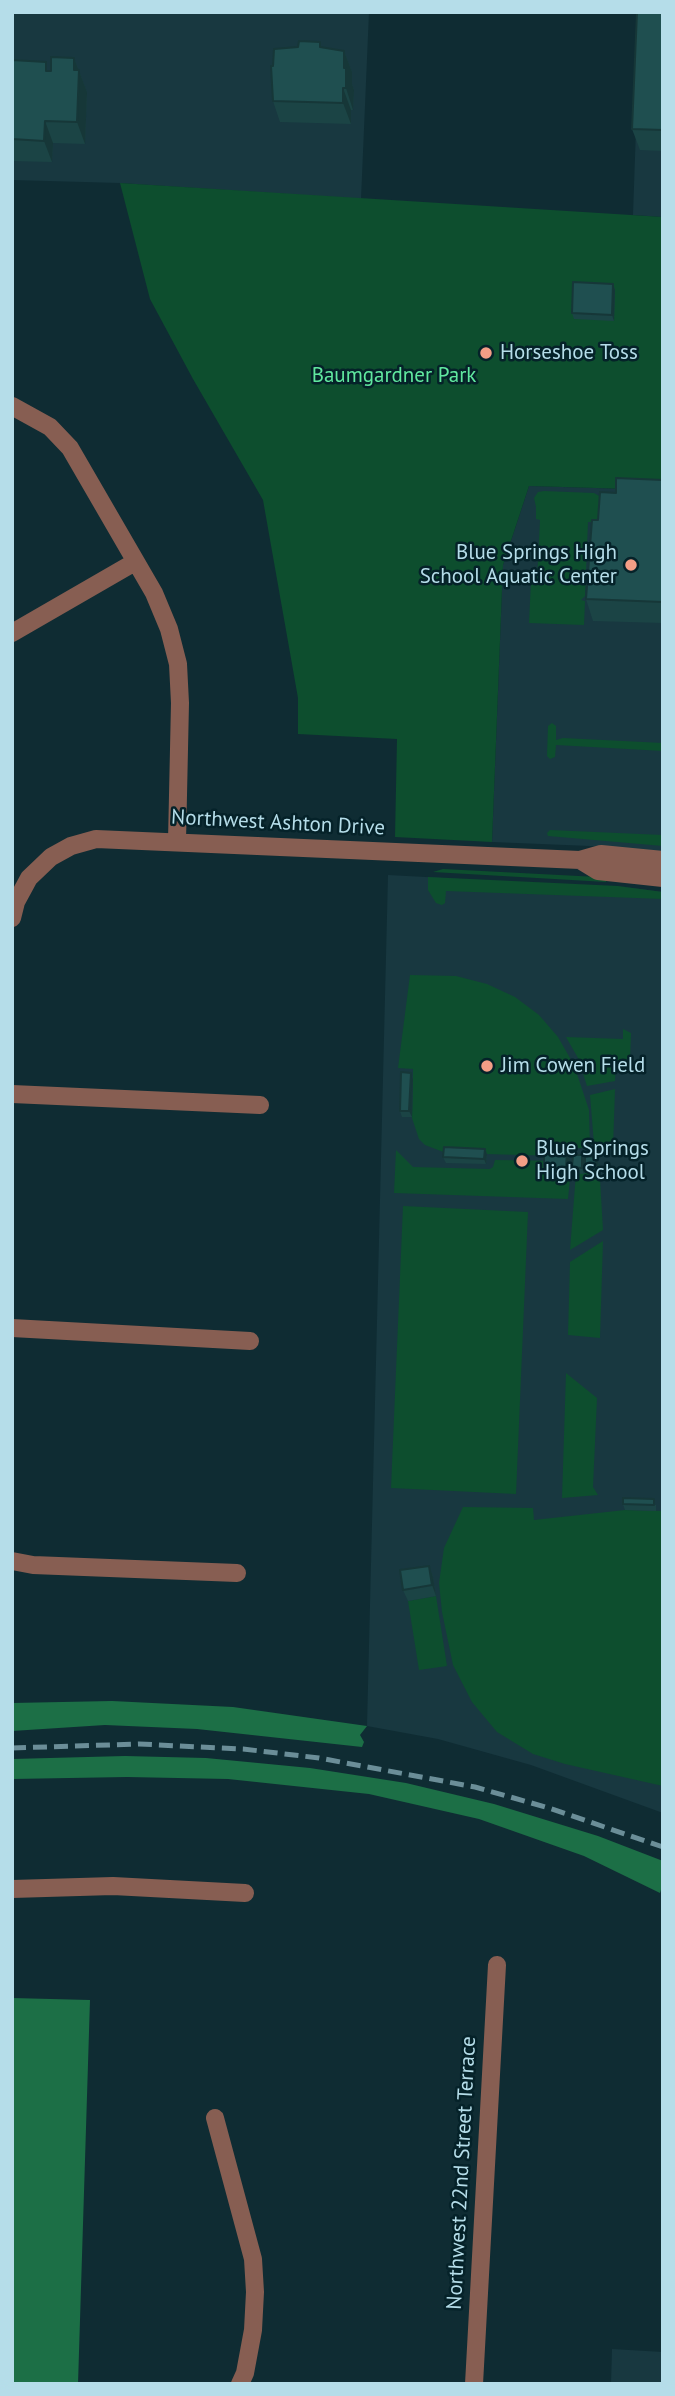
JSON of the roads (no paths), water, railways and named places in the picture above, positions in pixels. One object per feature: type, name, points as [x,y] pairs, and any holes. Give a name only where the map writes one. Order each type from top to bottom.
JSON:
[{"type":"street","points":[[12,406],[50,426],[70,448],[155,593],[169,629],[178,664],[180,703],[177,841]]},
{"type":"street","points":[[12,633],[135,562]]},
{"type":"street","name":"Northwest Ashton Drive","points":[[12,918],[16,902],[29,878],[51,857],[71,846],[96,839],[580,860],[601,854],[663,860]]},
{"type":"street","name":"Northwest Ashton Drive","points":[[580,860],[598,871],[663,878]]},
{"type":"street","points":[[12,1094],[260,1105]]},
{"type":"street","points":[[12,1328],[250,1341]]},
{"type":"street","points":[[12,1561],[33,1565],[237,1573]]},
{"type":"street","points":[[12,1889],[113,1886],[245,1893]]},
{"type":"street","name":"Northwest 22nd Street Terrace","points":[[474,2384],[498,1965]]},
{"type":"street","points":[[215,2118],[253,2259],[253,2330],[245,2373],[240,2384]]},
{"type":"railway","points":[[12,1748],[139,1744],[243,1749],[319,1758],[475,1787],[549,1808],[663,1847]]},
{"type":"place","name":"Horseshoe Toss","points":[[486,353]]},
{"type":"place","name":"Blue Springs High School Aquatic Center","points":[[631,565]]},
{"type":"place","name":"Jim Cowen Field","points":[[487,1066]]},
{"type":"place","name":"Blue Springs High School","points":[[522,1161]]},
{"type":"park label","name":"Baumgardner Park","points":[[394,376]]}]
